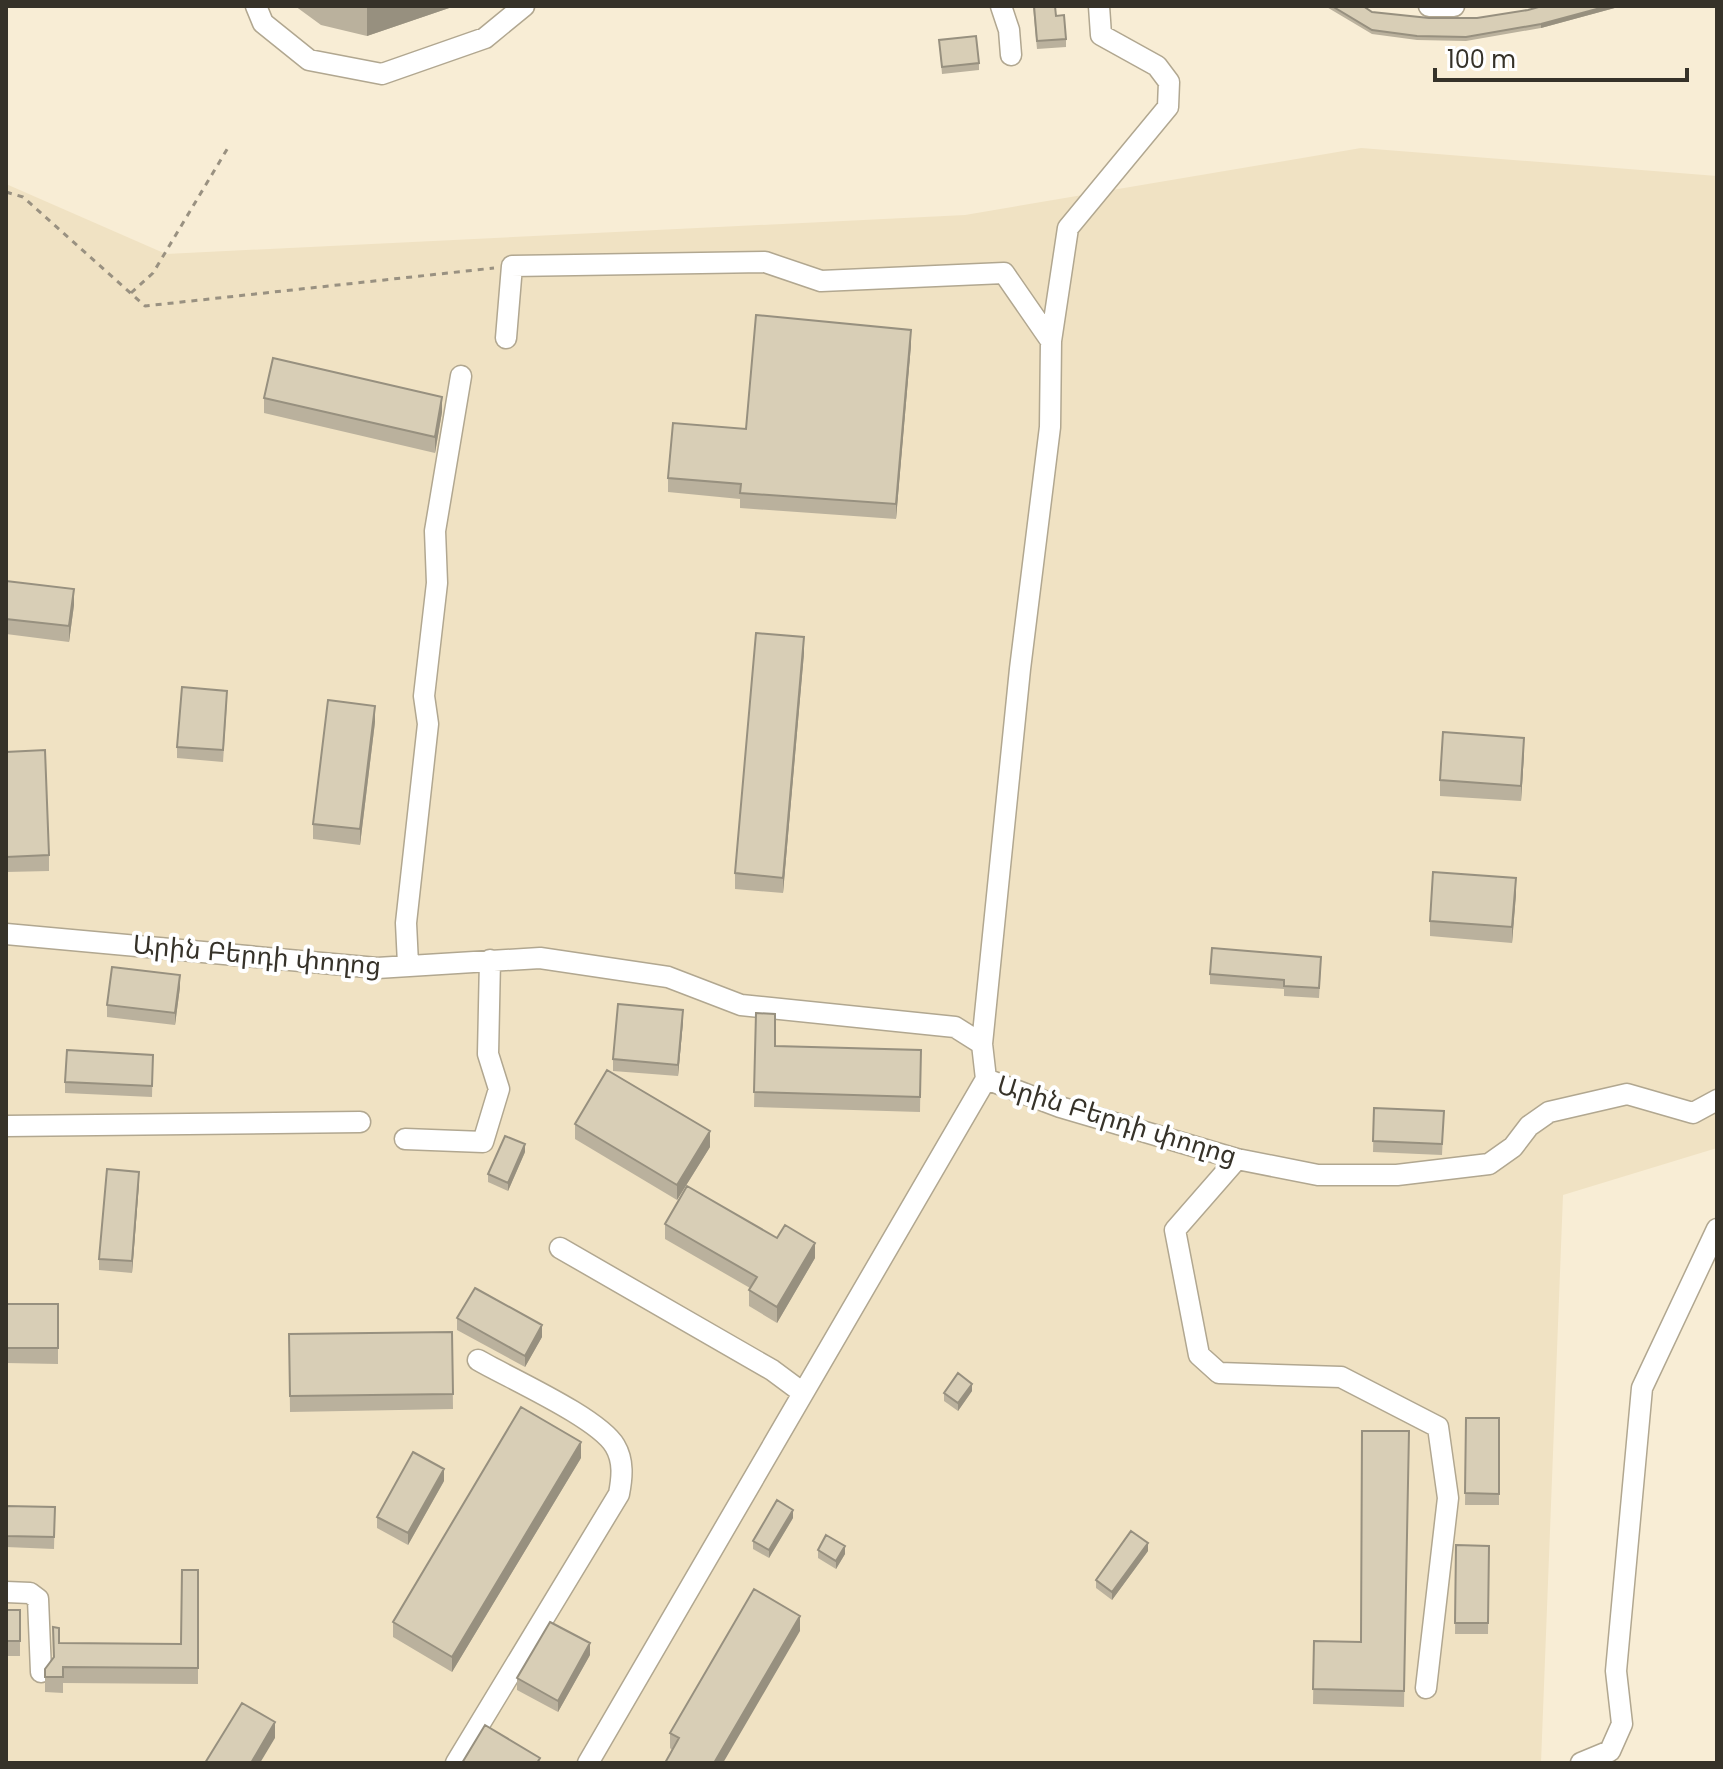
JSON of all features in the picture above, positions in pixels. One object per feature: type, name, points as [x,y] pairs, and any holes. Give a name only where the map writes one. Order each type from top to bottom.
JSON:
[{"type":"street","points":[[256,6],[263,23],[309,60],[382,74],[485,38],[524,6]]},
{"type":"street","points":[[1001,6],[1009,30],[1011,55]]},
{"type":"street","points":[[982,1044],[1020,669],[1050,427],[1051,341],[1068,228],[1168,107],[1169,82],[1157,66],[1101,35],[1099,6]]},
{"type":"street","points":[[1429,6],[1454,6]]},
{"type":"street","points":[[506,338],[512,266],[765,262],[821,281],[1004,273],[1051,341]]},
{"type":"street","points":[[408,964],[406,923],[428,724],[424,696],[437,583],[435,531],[461,376]]},
{"type":"street","name":"Արին Բերդի փողոց","points":[[6,934],[377,968],[540,958],[668,977],[741,1005],[955,1027],[982,1044],[986,1079],[1060,1107],[1237,1159],[1318,1175],[1397,1175],[1489,1164],[1513,1147],[1529,1126],[1549,1112],[1627,1094],[1693,1113],[1717,1100]]},
{"type":"street","points":[[405,1139],[483,1142],[499,1089],[488,1054],[490,960]]},
{"type":"street","points":[[588,1763],[986,1079]]},
{"type":"street","points":[[6,1126],[360,1122]]},
{"type":"street","points":[[1237,1159],[1175,1230],[1199,1355],[1219,1373],[1341,1377],[1438,1427],[1448,1498],[1426,1688]]},
{"type":"street","points":[[1581,1763],[1610,1751],[1622,1724],[1616,1671],[1642,1388],[1717,1229]]},
{"type":"street","points":[[560,1248],[772,1370],[803,1393]]},
{"type":"street","points":[[456,1763],[619,1494],[623,1472],[615,1445],[590,1422],[478,1360]]},
{"type":"street","points":[[6,1592],[30,1593],[38,1599],[41,1672]]},
{"type":"path","points":[[131,293],[153,273],[229,146]]},
{"type":"path","points":[[6,192],[23,197],[145,306],[512,266]]},
{"type":"shaded area","points":[[1361,148],[1717,176],[1717,1148],[1563,1195],[1541,1763],[6,1763],[6,184],[166,254],[965,215]]},
{"type":"building","points":[[1034,6],[1055,6],[1056,16],[1064,15],[1066,39],[1037,41]]},
{"type":"building","points":[[1332,6],[1363,6],[1372,12],[1429,18],[1477,18],[1542,6],[1608,6],[1541,24],[1466,37],[1417,36],[1372,30]]},
{"type":"building","points":[[976,36],[979,63],[942,67],[939,40]]},
{"type":"building","points":[[756,315],[911,330],[896,504],[740,493],[741,484],[668,478],[673,423],[746,429]]},
{"type":"building","points":[[273,358],[442,397],[435,437],[264,398]]},
{"type":"building","points":[[6,581],[74,589],[69,626],[6,619]]},
{"type":"building","points":[[756,633],[804,637],[783,878],[735,873]]},
{"type":"building","points":[[182,687],[227,691],[223,750],[177,747]]},
{"type":"building","points":[[328,700],[375,706],[360,829],[313,824]]},
{"type":"building","points":[[1443,732],[1524,738],[1521,786],[1440,780]]},
{"type":"building","points":[[45,750],[49,855],[6,857],[6,752]]},
{"type":"building","points":[[1433,872],[1516,878],[1512,927],[1430,921]]},
{"type":"building","points":[[1212,948],[1321,957],[1319,988],[1284,986],[1284,980],[1210,974]]},
{"type":"building","points":[[112,967],[180,975],[175,1013],[107,1005]]},
{"type":"building","points":[[618,1004],[683,1010],[678,1065],[613,1059]]},
{"type":"building","points":[[756,1013],[775,1014],[775,1046],[921,1050],[920,1097],[754,1092]]},
{"type":"building","points":[[67,1050],[153,1055],[152,1086],[65,1082]]},
{"type":"building","points":[[607,1070],[710,1131],[677,1185],[575,1124]]},
{"type":"building","points":[[1374,1108],[1444,1111],[1442,1144],[1373,1141]]},
{"type":"building","points":[[505,1136],[525,1144],[508,1183],[488,1174]]},
{"type":"building","points":[[107,1169],[139,1172],[132,1261],[99,1259]]},
{"type":"building","points":[[687,1186],[777,1238],[785,1225],[815,1243],[777,1307],[749,1290],[757,1277],[665,1224]]},
{"type":"building","points":[[475,1288],[542,1325],[525,1356],[457,1318]]},
{"type":"building","points":[[6,1304],[58,1304],[58,1348],[6,1348]]},
{"type":"building","points":[[452,1332],[453,1394],[290,1396],[289,1334]]},
{"type":"building","points":[[958,1373],[972,1384],[958,1403],[944,1393]]},
{"type":"building","points":[[521,1407],[581,1442],[452,1657],[393,1622]]},
{"type":"building","points":[[1466,1418],[1499,1418],[1499,1494],[1465,1493]]},
{"type":"building","points":[[1362,1431],[1409,1431],[1404,1691],[1313,1689],[1314,1641],[1361,1642]]},
{"type":"building","points":[[413,1452],[444,1469],[408,1533],[377,1517]]},
{"type":"building","points":[[777,1500],[793,1510],[769,1550],[753,1541]]},
{"type":"building","points":[[6,1506],[55,1507],[54,1537],[6,1536]]},
{"type":"building","points":[[1131,1531],[1148,1543],[1112,1592],[1096,1580]]},
{"type":"building","points":[[826,1535],[845,1546],[836,1561],[818,1550]]},
{"type":"building","points":[[1456,1545],[1489,1546],[1488,1623],[1455,1623]]},
{"type":"building","points":[[182,1570],[198,1570],[198,1668],[63,1667],[63,1677],[45,1677],[45,1669],[54,1657],[53,1627],[59,1628],[59,1643],[181,1644]]},
{"type":"building","points":[[754,1589],[800,1616],[714,1763],[665,1763],[679,1738],[670,1733]]},
{"type":"building","points":[[6,1610],[20,1610],[20,1641],[6,1641]]},
{"type":"building","points":[[550,1622],[590,1643],[558,1701],[517,1678]]},
{"type":"building","points":[[242,1703],[275,1722],[251,1763],[205,1763]]},
{"type":"building","points":[[485,1725],[540,1758],[537,1763],[462,1763]]}]
